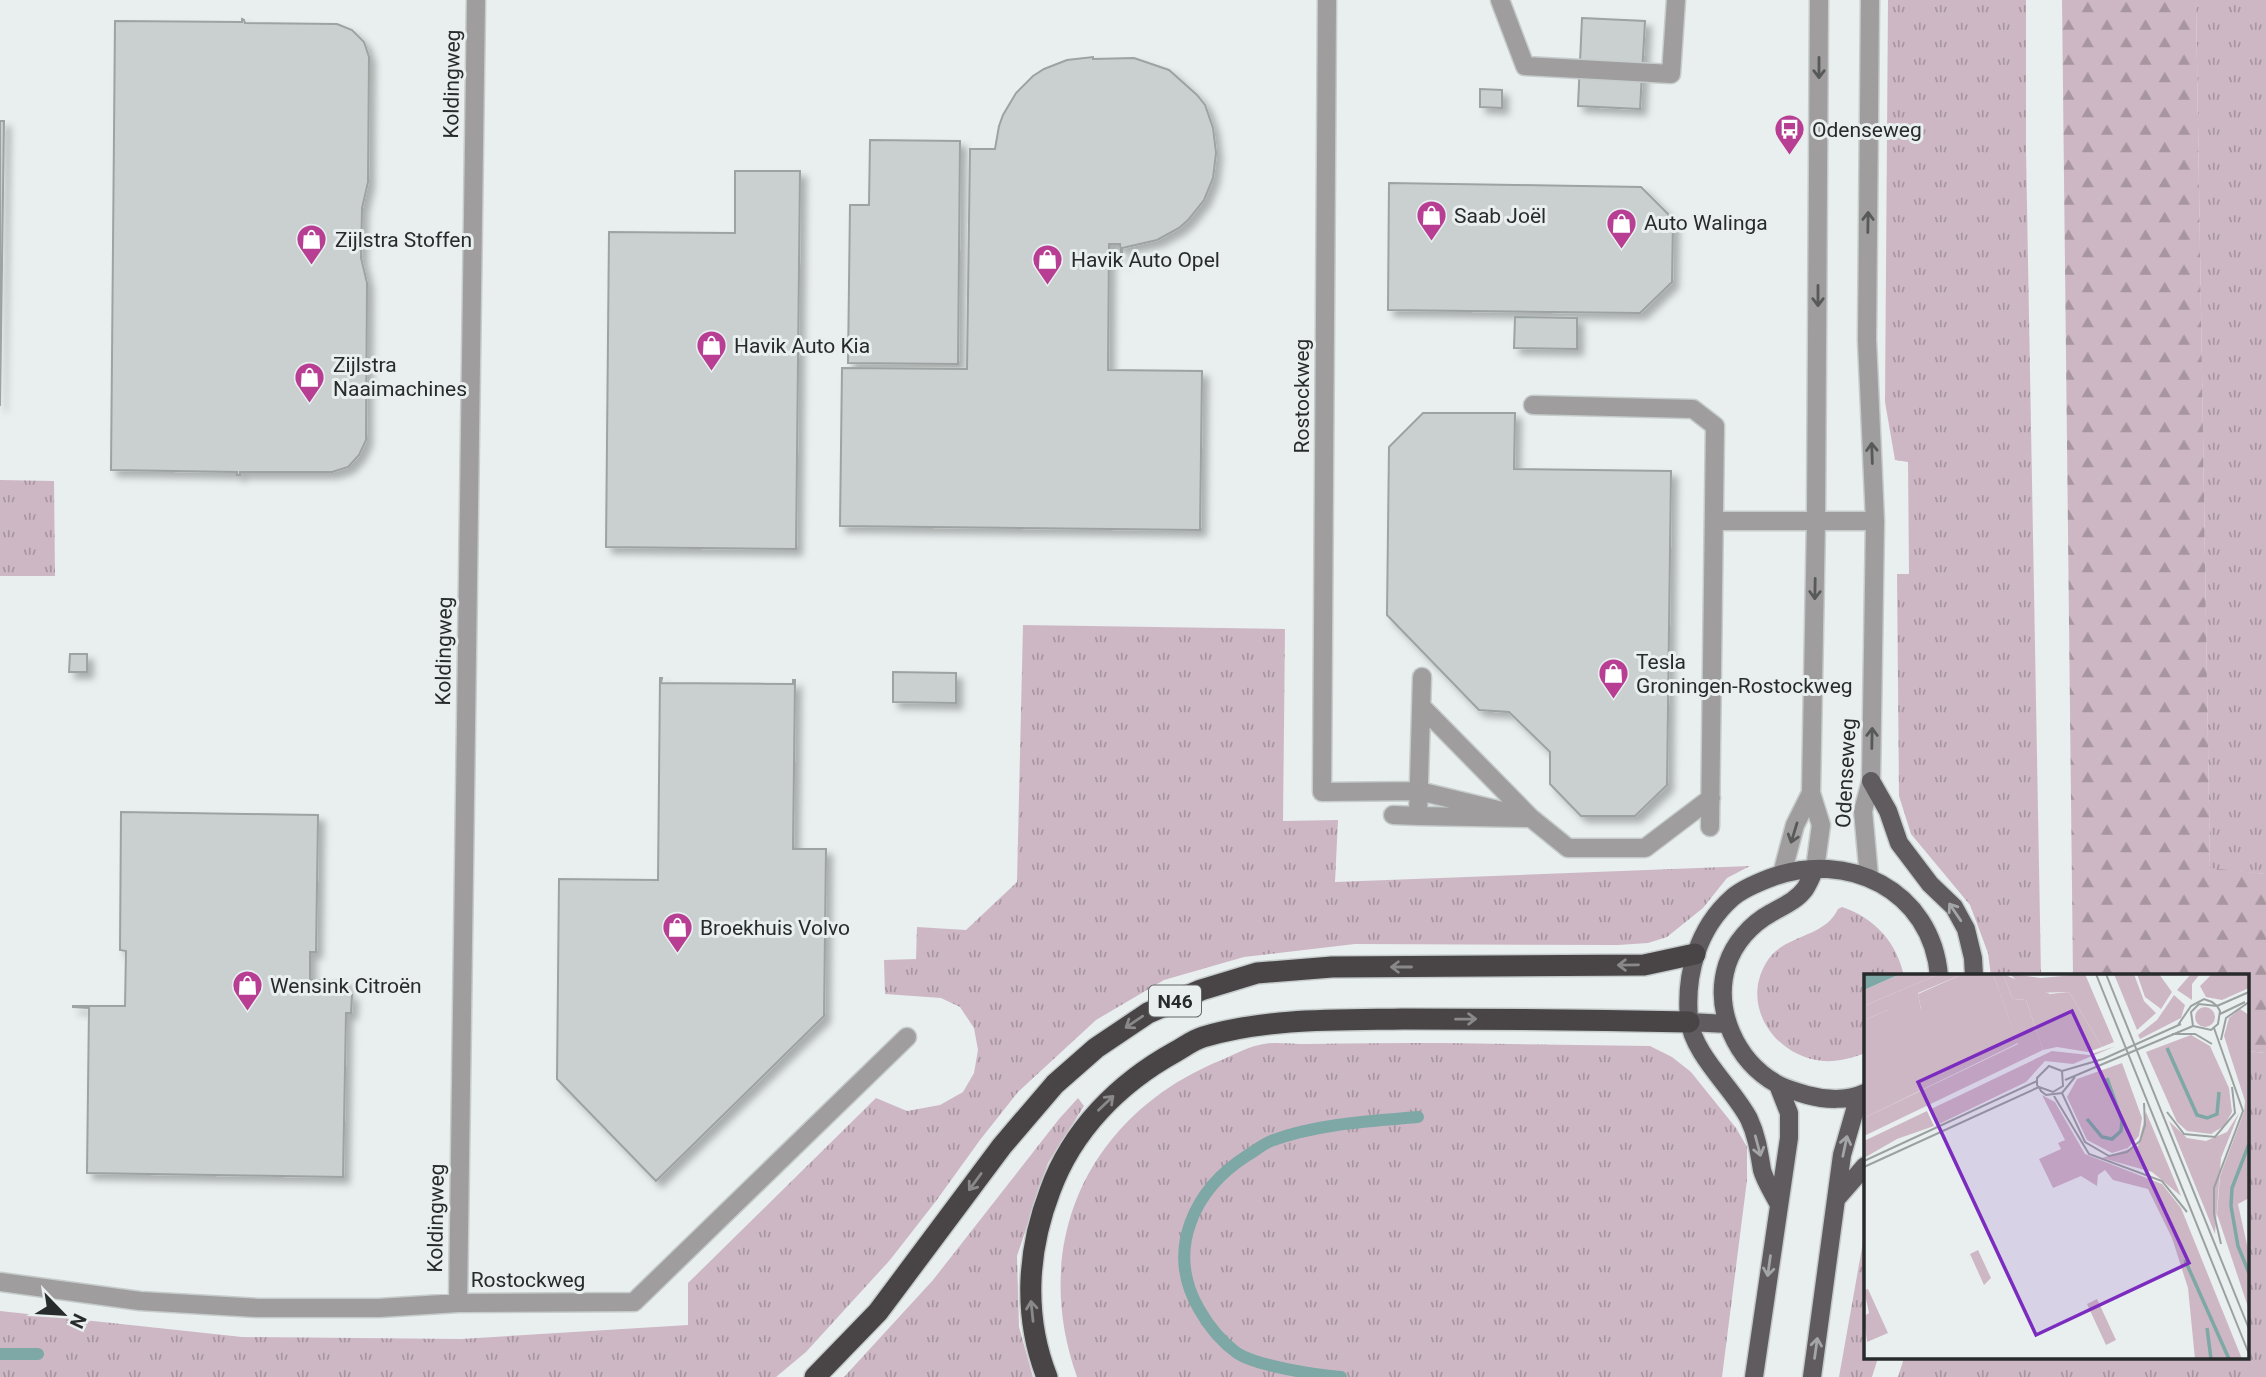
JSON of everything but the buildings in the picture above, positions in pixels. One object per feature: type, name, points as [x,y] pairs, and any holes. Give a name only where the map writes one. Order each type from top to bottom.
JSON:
[{"type":"highway","name":"N46","points":[[815,1377],[878,1312],[1002,1146],[1055,1084],[1096,1048],[1148,1013],[1201,990],[1256,973],[1332,967],[1644,965],[1695,954]]},
{"type":"highway","name":"N46","points":[[1046,1377],[1039,1357],[1030,1298],[1036,1235],[1045,1204],[1066,1155],[1084,1129],[1104,1104],[1154,1063],[1201,1038],[1254,1026],[1324,1020],[1544,1018],[1689,1022]]},
{"type":"main road","points":[[1871,781],[1888,811],[1899,843],[1930,884],[1954,907],[1966,929],[1974,974]]},
{"type":"main road","points":[[1812,1377],[1842,1155],[1862,1094],[1819,1098],[1778,1085],[1759,1072],[1745,1056],[1727,1024],[1722,984],[1727,962],[1740,940],[1754,924],[1791,903],[1806,888],[1815,869]]},
{"type":"main road","points":[[1778,1203],[1763,1172],[1760,1148],[1749,1118],[1704,1057],[1689,1022],[1690,974],[1703,934],[1732,897],[1748,888],[1782,874],[1815,869],[1851,870],[1893,891],[1913,911],[1928,934],[1939,974]]},
{"type":"main road","points":[[1689,1022],[1727,1024]]},
{"type":"main road","points":[[1754,1377],[1789,1138],[1789,1113],[1778,1085]]},
{"type":"main road","points":[[1837,1198],[1864,1167]]},
{"type":"street","name":"Koldingweg","points":[[458,1303],[476,0]]},
{"type":"street","name":"Rostockweg","points":[[1327,0],[1322,792],[1419,791]]},
{"type":"street","points":[[1500,0],[1525,66],[1671,74],[1676,0]]},
{"type":"street","name":"Odenseweg","points":[[1815,869],[1821,825],[1811,793],[1816,520],[1819,0]]},
{"type":"street","name":"Odenseweg","points":[[1869,877],[1863,811],[1871,781],[1875,521],[1867,340],[1870,0]]},
{"type":"street","points":[[1533,405],[1693,409],[1715,426],[1710,827]]},
{"type":"street","points":[[1715,521],[1875,521]]},
{"type":"street","points":[[1418,816],[1422,677]]},
{"type":"street","points":[[1421,706],[1531,818],[1568,848],[1645,848],[1711,798]]},
{"type":"street","points":[[1419,791],[1531,818]]},
{"type":"street","name":"Odenseweg","points":[[1782,874],[1795,825],[1811,793]]},
{"type":"street","points":[[1393,816],[1531,818]]},
{"type":"street","name":"Rostockweg","points":[[0,1282],[140,1301],[258,1308],[379,1308],[458,1303],[634,1303],[906,1037]]},
{"type":"green space","points":[[1888,0],[2026,0],[2026,151],[2041,974],[1991,974],[1988,953],[1970,905],[1911,834],[1899,796],[1897,574],[1909,574],[1908,462],[1895,460],[1885,402]]},
{"type":"green space","points":[[2062,0],[2196,0],[2210,868],[2266,874],[2266,1053],[2248,1051],[2248,974],[2073,974]]},
{"type":"green space","points":[[2196,0],[2266,0],[2266,874],[2210,869]]},
{"type":"green space","points":[[0,480],[54,481],[55,576],[0,576]]},
{"type":"green space","points":[[1023,625],[1285,629],[1283,821],[1338,820],[1335,882],[1750,866],[1727,878],[1703,908],[1667,937],[1648,943],[1355,944],[1244,957],[1164,980],[1096,1020],[1018,1092],[890,1260],[806,1352],[776,1377],[0,1377],[0,1311],[242,1337],[461,1339],[688,1325],[688,1283],[876,1098],[907,1111],[940,1105],[963,1092],[974,1073],[978,1050],[974,1028],[960,1007],[941,998],[885,994],[884,960],[916,959],[917,927],[966,930],[1017,882]]},
{"type":"green space","points":[[1842,907],[1854,912],[1883,933],[1896,953],[1904,974],[1864,974],[1864,1053],[1823,1061],[1806,1057],[1777,1040],[1760,1012],[1757,996],[1759,980],[1773,954],[1823,926],[1832,919]]},
{"type":"green space","points":[[1444,1043],[1650,1046],[1672,1057],[1691,1072],[1736,1128],[1747,1147],[1747,1180],[1722,1377],[1077,1377],[1064,1327],[1061,1278],[1067,1232],[1081,1189],[1104,1149],[1135,1114],[1174,1085],[1219,1061],[1259,1045]]},
{"type":"green space","points":[[2248,1051],[2266,1053],[2266,1377],[1898,1377],[1903,1360],[2248,1360]]},
{"type":"green space","points":[[1078,1098],[1084,1106],[1048,1163],[1017,1256],[1019,1327],[1033,1377],[844,1377],[933,1280]]},
{"type":"green space","points":[[1864,1237],[1864,1360],[1877,1360],[1872,1377],[1839,1377]]},
{"type":"waterway","points":[[1341,1377],[1258,1362],[1237,1353],[1221,1338],[1199,1309],[1189,1287],[1185,1243],[1190,1223],[1213,1185],[1229,1169],[1268,1142],[1324,1127],[1418,1117]]},
{"type":"waterway","points":[[0,1354],[38,1354]]},
{"type":"place","name":"Odenseweg","points":[[1789,157]]},
{"type":"place","name":"Saab Joël","points":[[1431,243]]},
{"type":"place","name":"Auto Walinga","points":[[1621,250]]},
{"type":"place","name":"Zijlstra Stoffen","points":[[312,267]]},
{"type":"place","name":"Havik Auto Opel","points":[[1048,287]]},
{"type":"place","name":"Havik Auto Kia","points":[[711,373]]},
{"type":"place","name":"Zijlstra Naaimachines","points":[[310,404]]},
{"type":"place","name":"Tesla Groningen-Rostockweg","points":[[1613,701]]},
{"type":"place","name":"Broekhuis Volvo","points":[[677,955]]},
{"type":"place","name":"Wensink Citroën","points":[[247,1013]]}]
